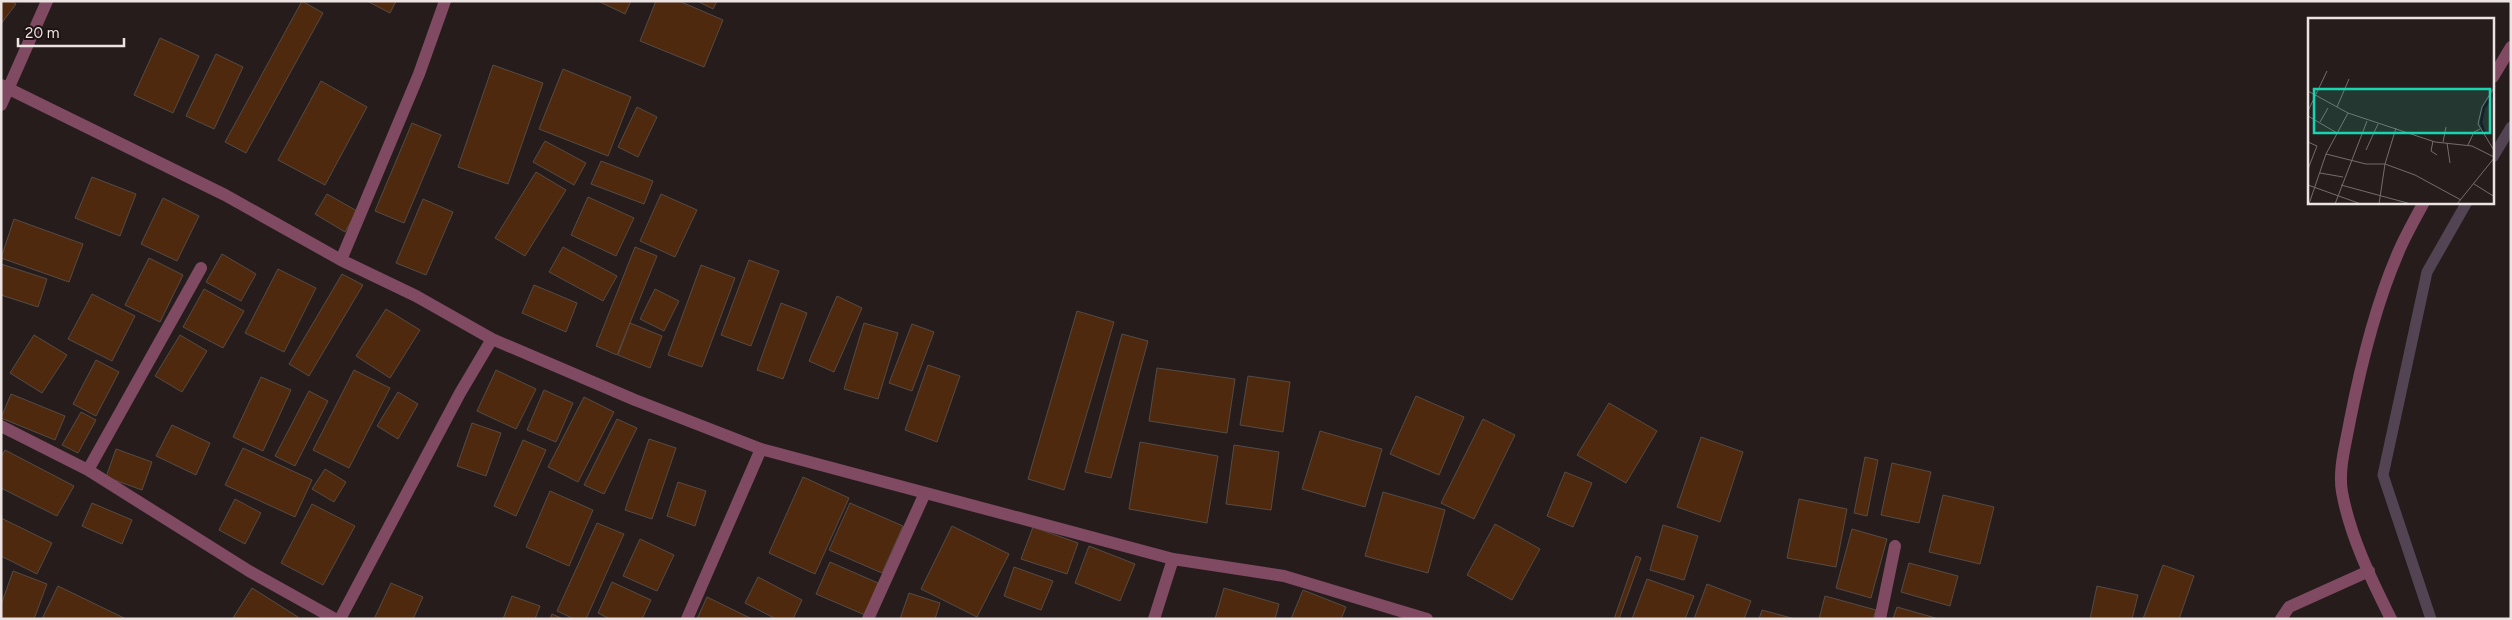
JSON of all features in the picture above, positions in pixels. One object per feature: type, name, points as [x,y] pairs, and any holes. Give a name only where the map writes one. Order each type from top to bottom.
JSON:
[{"type":"street","points":[[1,105],[5,87],[47,1]]},
{"type":"street","points":[[341,260],[419,74],[445,1]]},
{"type":"street","points":[[2494,75],[2511,47]]},
{"type":"street","points":[[5,87],[226,195],[341,260],[416,296],[492,339],[635,400],[761,449],[1173,558],[1284,576],[1427,619]]},
{"type":"street","points":[[2391,619],[2369,572],[2352,528],[2342,490],[2342,462],[2362,365],[2382,295],[2398,252],[2423,204]]},
{"type":"street","points":[[88,470],[202,268]]},
{"type":"street","points":[[340,619],[460,393],[492,339]]},
{"type":"street","points":[[1,426],[88,470],[249,572],[335,619]]},
{"type":"street","points":[[687,619],[761,449]]},
{"type":"street","points":[[868,619],[925,493]]},
{"type":"street","points":[[1880,619],[1895,546]]},
{"type":"street","points":[[1154,619],[1173,558]]},
{"type":"street","points":[[2281,619],[2290,607],[2369,572]]},
{"type":"building","points":[[1,1],[11,1],[16,4],[1,24]]},
{"type":"building","points":[[302,1],[323,13],[246,153],[225,142]]},
{"type":"building","points":[[367,1],[396,1],[390,13]]},
{"type":"building","points":[[598,1],[631,1],[625,14]]},
{"type":"building","points":[[656,1],[679,1],[723,20],[704,67],[640,41]]},
{"type":"building","points":[[697,1],[717,1],[713,9]]},
{"type":"building","points":[[160,38],[199,56],[173,113],[134,95]]},
{"type":"building","points":[[216,54],[243,67],[214,129],[186,116]]},
{"type":"building","points":[[493,65],[543,83],[508,184],[458,167]]},
{"type":"building","points":[[563,69],[631,97],[608,156],[539,129]]},
{"type":"building","points":[[321,81],[367,107],[325,185],[278,160]]},
{"type":"building","points":[[637,107],[657,117],[638,157],[618,147]]},
{"type":"building","points":[[412,123],[441,135],[404,223],[375,211]]},
{"type":"building","points":[[545,141],[586,163],[574,185],[533,162]]},
{"type":"building","points":[[601,161],[653,181],[644,204],[591,184]]},
{"type":"building","points":[[536,172],[566,190],[525,256],[495,238]]},
{"type":"building","points":[[92,177],[136,194],[120,236],[75,218]]},
{"type":"building","points":[[327,194],[357,211],[345,232],[315,214]]},
{"type":"building","points":[[661,194],[697,210],[675,257],[640,241]]},
{"type":"building","points":[[588,197],[634,218],[616,256],[571,235]]},
{"type":"building","points":[[163,198],[199,216],[177,261],[141,244]]},
{"type":"building","points":[[423,199],[453,212],[426,275],[396,263]]},
{"type":"building","points":[[14,219],[83,244],[69,282],[1,258]]},
{"type":"building","points":[[563,247],[617,276],[603,301],[549,272]]},
{"type":"building","points":[[635,247],[657,256],[617,355],[596,346]]},
{"type":"building","points":[[222,254],[256,274],[241,301],[206,282]]},
{"type":"building","points":[[149,258],[183,275],[160,322],[125,305]]},
{"type":"building","points":[[749,260],[779,271],[751,346],[721,335]]},
{"type":"building","points":[[1,264],[47,279],[38,307],[1,295]]},
{"type":"building","points":[[701,265],[735,278],[702,367],[668,355]]},
{"type":"building","points":[[278,269],[316,288],[284,352],[245,333]]},
{"type":"building","points":[[342,274],[363,285],[309,376],[289,364]]},
{"type":"building","points":[[534,285],[577,303],[566,332],[522,313]]},
{"type":"building","points":[[204,289],[244,311],[223,348],[183,327]]},
{"type":"building","points":[[655,289],[679,301],[664,331],[640,319]]},
{"type":"building","points":[[92,294],[135,316],[112,361],[68,339]]},
{"type":"building","points":[[837,296],[862,308],[834,372],[809,361]]},
{"type":"building","points":[[781,303],[807,313],[783,379],[757,370]]},
{"type":"building","points":[[386,309],[420,330],[390,378],[356,356]]},
{"type":"building","points":[[1077,311],[1114,322],[1064,490],[1028,479]]},
{"type":"building","points":[[630,323],[662,336],[650,368],[618,355]]},
{"type":"building","points":[[864,323],[898,333],[878,399],[844,389]]},
{"type":"building","points":[[912,324],[934,332],[912,391],[889,383]]},
{"type":"building","points":[[1122,334],[1148,341],[1111,478],[1085,472]]},
{"type":"building","points":[[34,335],[67,355],[42,393],[10,373]]},
{"type":"building","points":[[180,335],[207,351],[182,392],[155,376]]},
{"type":"building","points":[[96,360],[119,372],[96,416],[73,404]]},
{"type":"building","points":[[928,365],[960,376],[937,442],[905,430]]},
{"type":"building","points":[[1157,368],[1235,379],[1227,433],[1149,421]]},
{"type":"building","points":[[354,370],[390,388],[349,468],[313,450]]},
{"type":"building","points":[[496,370],[536,389],[516,429],[477,411]]},
{"type":"building","points":[[1248,376],[1290,382],[1283,432],[1240,425]]},
{"type":"building","points":[[261,377],[291,390],[263,451],[233,437]]},
{"type":"building","points":[[544,390],[573,403],[556,442],[527,430]]},
{"type":"building","points":[[309,391],[328,401],[295,466],[275,456]]},
{"type":"building","points":[[398,392],[418,404],[398,439],[377,426]]},
{"type":"building","points":[[11,394],[65,416],[55,440],[1,418]]},
{"type":"building","points":[[1416,396],[1464,417],[1439,475],[1390,454]]},
{"type":"building","points":[[584,397],[614,412],[578,482],[548,467]]},
{"type":"building","points":[[1609,403],[1657,431],[1626,483],[1577,455]]},
{"type":"building","points":[[81,412],[96,420],[78,453],[62,445]]},
{"type":"building","points":[[617,419],[637,428],[604,494],[584,485]]},
{"type":"building","points":[[1483,419],[1515,435],[1474,519],[1441,503]]},
{"type":"building","points":[[472,423],[501,433],[486,476],[457,466]]},
{"type":"building","points":[[172,425],[210,443],[196,475],[156,456]]},
{"type":"building","points":[[1320,431],[1382,449],[1365,507],[1302,489]]},
{"type":"building","points":[[1701,437],[1743,452],[1720,522],[1677,507]]},
{"type":"building","points":[[649,439],[676,448],[652,519],[625,510]]},
{"type":"building","points":[[523,440],[546,450],[516,516],[494,506]]},
{"type":"building","points":[[1140,442],[1218,456],[1207,523],[1129,509]]},
{"type":"building","points":[[1234,445],[1279,452],[1271,510],[1226,504]]},
{"type":"building","points":[[243,448],[312,480],[295,517],[225,485]]},
{"type":"building","points":[[116,449],[152,462],[142,490],[106,477]]},
{"type":"building","points":[[5,450],[74,486],[57,516],[1,488],[1,457]]},
{"type":"building","points":[[1865,457],[1878,460],[1867,516],[1854,513]]},
{"type":"building","points":[[1892,463],[1931,472],[1919,523],[1881,515]]},
{"type":"building","points":[[325,469],[346,482],[334,502],[312,489]]},
{"type":"building","points":[[1565,472],[1592,483],[1573,527],[1547,516]]},
{"type":"building","points":[[803,477],[849,498],[815,574],[769,553]]},
{"type":"building","points":[[678,482],[706,491],[695,526],[667,516]]},
{"type":"building","points":[[550,491],[593,510],[569,566],[526,547]]},
{"type":"building","points":[[1383,492],[1445,510],[1428,573],[1365,556]]},
{"type":"building","points":[[1943,495],[1994,507],[1980,564],[1929,552]]},
{"type":"building","points":[[235,499],[261,513],[245,544],[219,530]]},
{"type":"building","points":[[1799,499],[1847,509],[1836,567],[1787,558]]},
{"type":"building","points":[[92,503],[132,520],[122,544],[82,526]]},
{"type":"building","points":[[850,503],[903,526],[882,573],[829,550]]},
{"type":"building","points":[[312,504],[355,526],[323,585],[281,563]]},
{"type":"building","points":[[1,518],[52,543],[37,574],[1,556]]},
{"type":"building","points":[[597,523],[624,534],[586,619],[574,619],[557,611]]},
{"type":"building","points":[[1495,524],[1540,549],[1512,600],[1467,575]]},
{"type":"building","points":[[1663,525],[1698,536],[1684,580],[1650,570]]},
{"type":"building","points":[[952,526],[1009,554],[977,617],[921,589]]},
{"type":"building","points":[[1033,527],[1078,543],[1067,574],[1021,559]]},
{"type":"building","points":[[1852,529],[1887,539],[1871,598],[1836,588]]},
{"type":"building","points":[[640,539],[674,555],[657,591],[623,576]]},
{"type":"building","points":[[1089,546],[1135,564],[1120,601],[1075,583]]},
{"type":"building","points":[[1636,556],[1641,558],[1619,619],[1614,619]]},
{"type":"building","points":[[830,562],[878,583],[865,615],[816,594]]},
{"type":"building","points":[[1909,563],[1958,576],[1950,606],[1901,592]]},
{"type":"building","points":[[2163,565],[2194,576],[2179,619],[2143,619]]},
{"type":"building","points":[[1014,567],[1053,581],[1041,610],[1004,596]]},
{"type":"building","points":[[13,571],[47,584],[34,619],[1,619],[1,605]]},
{"type":"building","points":[[758,577],[802,600],[793,619],[776,619],[745,603]]},
{"type":"building","points":[[1647,579],[1694,596],[1685,619],[1632,619]]},
{"type":"building","points":[[612,582],[651,600],[642,619],[610,619],[598,613]]},
{"type":"building","points":[[391,583],[423,597],[413,619],[374,619]]},
{"type":"building","points":[[1707,584],[1751,601],[1744,619],[1694,619]]},
{"type":"building","points":[[58,586],[126,619],[42,619]]},
{"type":"building","points":[[2097,586],[2138,595],[2132,619],[2090,619]]},
{"type":"building","points":[[252,588],[298,617],[297,619],[233,618]]},
{"type":"building","points":[[1224,588],[1279,604],[1275,619],[1215,619]]},
{"type":"building","points":[[1303,590],[1346,607],[1341,619],[1291,619]]},
{"type":"building","points":[[909,593],[940,603],[935,619],[900,619]]},
{"type":"building","points":[[512,596],[540,606],[535,619],[503,619]]},
{"type":"building","points":[[1825,596],[1876,610],[1873,619],[1819,619]]},
{"type":"building","points":[[707,597],[752,619],[697,619]]},
{"type":"building","points":[[1897,607],[1939,619],[1893,619]]},
{"type":"building","points":[[1762,610],[1795,619],[1759,619]]},
{"type":"building","points":[[552,614],[563,619],[550,619]]},
{"type":"waterway","points":[[2494,155],[2511,127]]},
{"type":"waterway","points":[[2431,619],[2383,475],[2427,272],[2466,204]]}]
